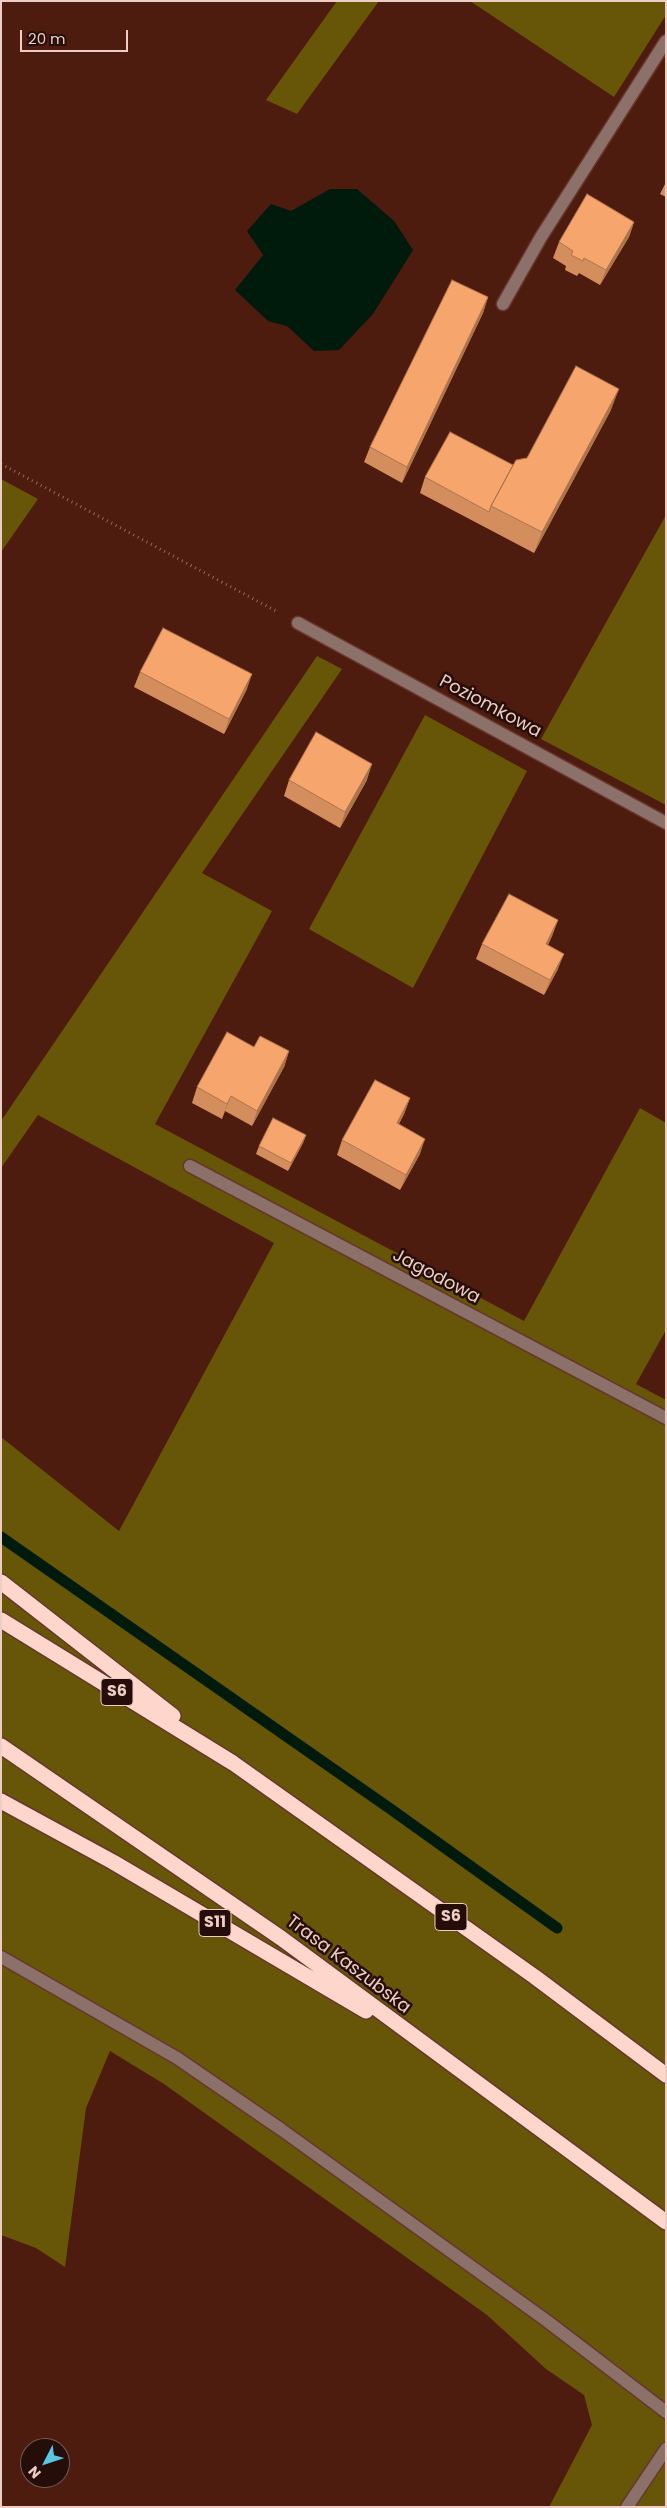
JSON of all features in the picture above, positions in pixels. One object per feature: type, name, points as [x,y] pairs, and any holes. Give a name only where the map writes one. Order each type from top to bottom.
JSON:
[{"type":"highway","points":[[1,1582],[233,1763]]},
{"type":"highway","name":"S6","points":[[1,1620],[233,1763],[535,1977],[666,2075]]},
{"type":"highway","name":"Trasa Kaszubska","points":[[1,1746],[282,1938],[666,2222]]},
{"type":"highway","name":"S11","points":[[1,1801],[113,1862],[428,2047]]},
{"type":"street","points":[[503,304],[541,237],[666,41]]},
{"type":"street","name":"Poziomkowa","points":[[298,623],[666,823]]},
{"type":"street","name":"Jagodowa","points":[[190,1166],[666,1418]]},
{"type":"street","points":[[1,1957],[177,2058],[282,2130],[547,2321],[666,2412]]},
{"type":"street","points":[[627,2507],[666,2449]]},
{"type":"path","points":[[1,464],[298,623]]},
{"type":"shaded area","points":[[337,1],[379,1],[297,114],[266,100]]},
{"type":"shaded area","points":[[470,1],[666,1],[666,15],[614,97]]},
{"type":"shaded area","points":[[330,189],[357,189],[394,221],[413,250],[373,314],[339,350],[314,351],[287,326],[268,321],[235,290],[263,255],[247,231],[271,204],[291,211]]},
{"type":"shaded area","points":[[1,479],[38,499],[1,552]]},
{"type":"shaded area","points":[[666,515],[666,805],[541,739]]},
{"type":"shaded area","points":[[317,656],[342,669],[202,873],[272,911],[155,1124],[524,1321],[640,1108],[666,1123],[666,1330],[636,1384],[666,1400],[666,2507],[549,2507],[592,2425],[584,2395],[546,2369],[487,2315],[164,2084],[110,2051],[86,2108],[65,2267],[36,2248],[1,2235],[1,1437],[119,1531],[274,1243],[38,1115],[1,1168],[1,1121]]},
{"type":"shaded area","points":[[425,715],[527,771],[413,988],[309,929]]},
{"type":"building","points":[[587,194],[634,222],[606,270],[584,258],[583,261],[571,255],[573,251],[559,242]]},
{"type":"building","points":[[452,280],[488,297],[407,467],[370,447]]},
{"type":"building","points":[[576,366],[619,389],[542,532],[491,506],[516,460],[527,458]]},
{"type":"building","points":[[450,432],[513,465],[489,512],[425,477]]},
{"type":"building","points":[[163,628],[252,674],[229,719],[140,672]]},
{"type":"building","points":[[316,732],[372,764],[345,812],[289,780]]},
{"type":"building","points":[[509,894],[558,920],[546,944],[564,954],[550,980],[482,944]]},
{"type":"building","points":[[227,1032],[254,1047],[260,1036],[289,1051],[257,1111],[231,1096],[227,1104],[197,1087]]},
{"type":"building","points":[[375,1080],[410,1098],[397,1123],[425,1139],[406,1175],[342,1140]]},
{"type":"building","points":[[273,1118],[306,1135],[291,1163],[259,1146]]},
{"type":"waterway","points":[[1,1537],[392,1810],[557,1928]]}]
